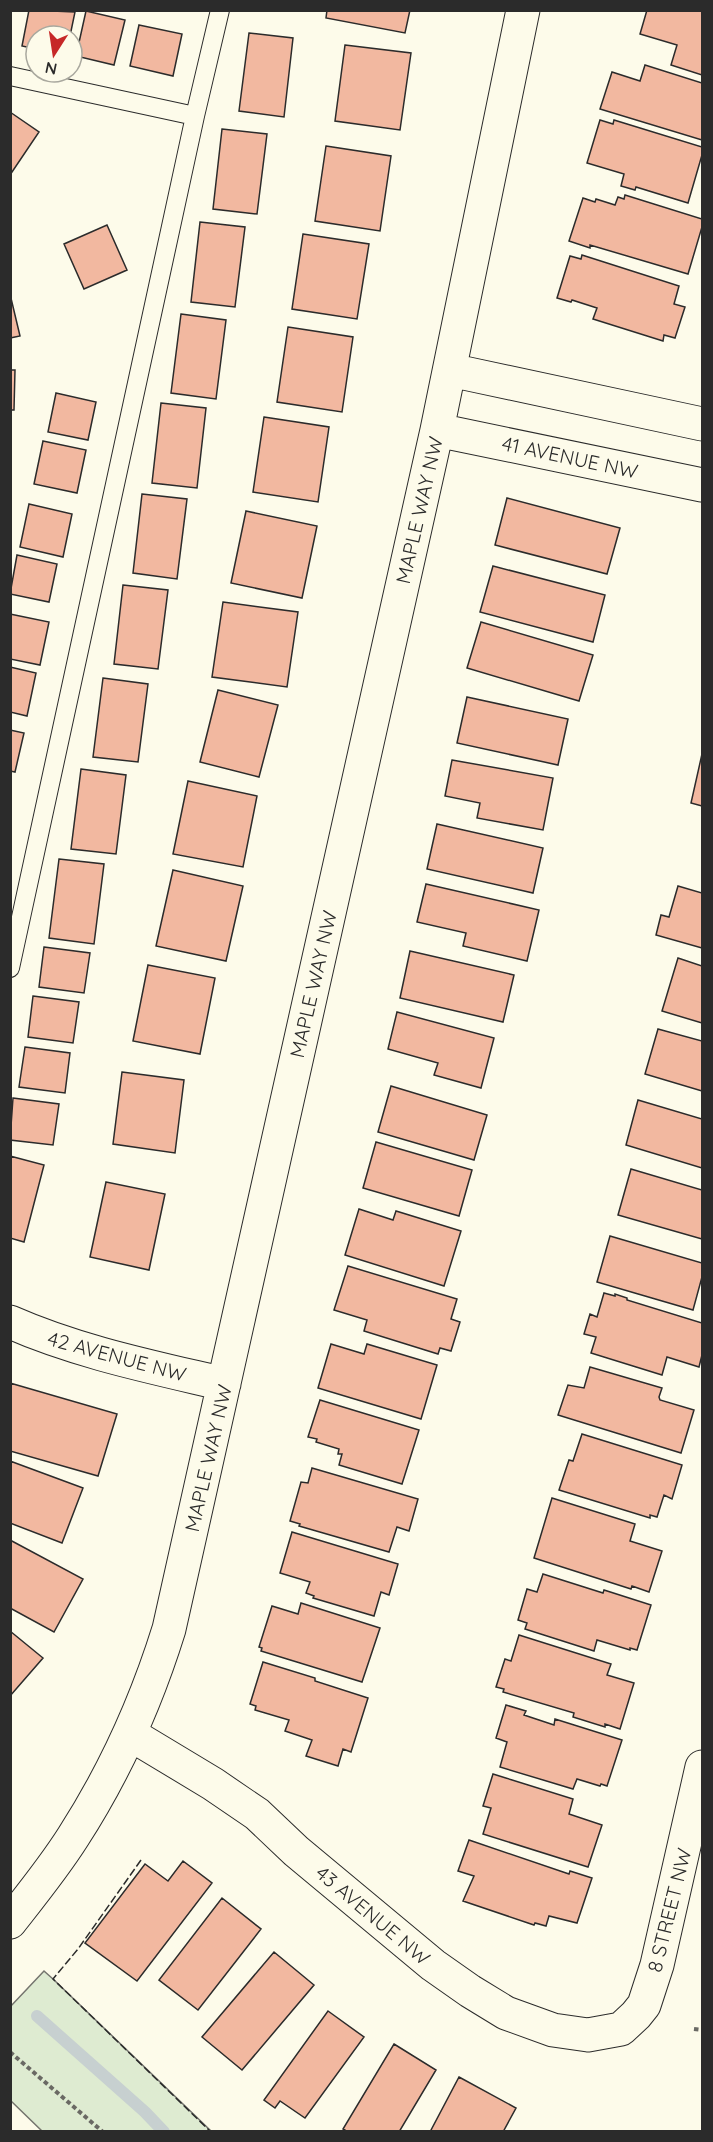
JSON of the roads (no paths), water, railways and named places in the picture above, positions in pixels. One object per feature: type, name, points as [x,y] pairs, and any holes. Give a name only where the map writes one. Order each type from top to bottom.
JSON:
[{"type":"street","name":"MAPLE WAY NW","points":[[10,1922],[73,1838],[110,1774],[153,1679],[168,1629],[437,430],[523,10]]},
{"type":"street","points":[[450,370],[702,424]]},
{"type":"street","name":"41 AVENUE NW","points":[[437,430],[702,485]]},
{"type":"street","name":"42 AVENUE NW","points":[[10,1322],[43,1337],[127,1361],[224,1384]]},
{"type":"street","name":"43 AVENUE NW","points":[[130,1734],[213,1784],[257,1814],[296,1851],[433,1965],[506,2013],[553,2030],[588,2035],[621,2029],[636,2015]]},
{"type":"street","name":"8 STREET NW","points":[[636,2015],[644,2005],[657,1965],[702,1767]]},
{"type":"lane","points":[[10,968],[220,10]]},
{"type":"lane","points":[[10,76],[195,116]]},
{"type":"waterway","points":[[37,2016],[145,2112],[164,2132]]}]
